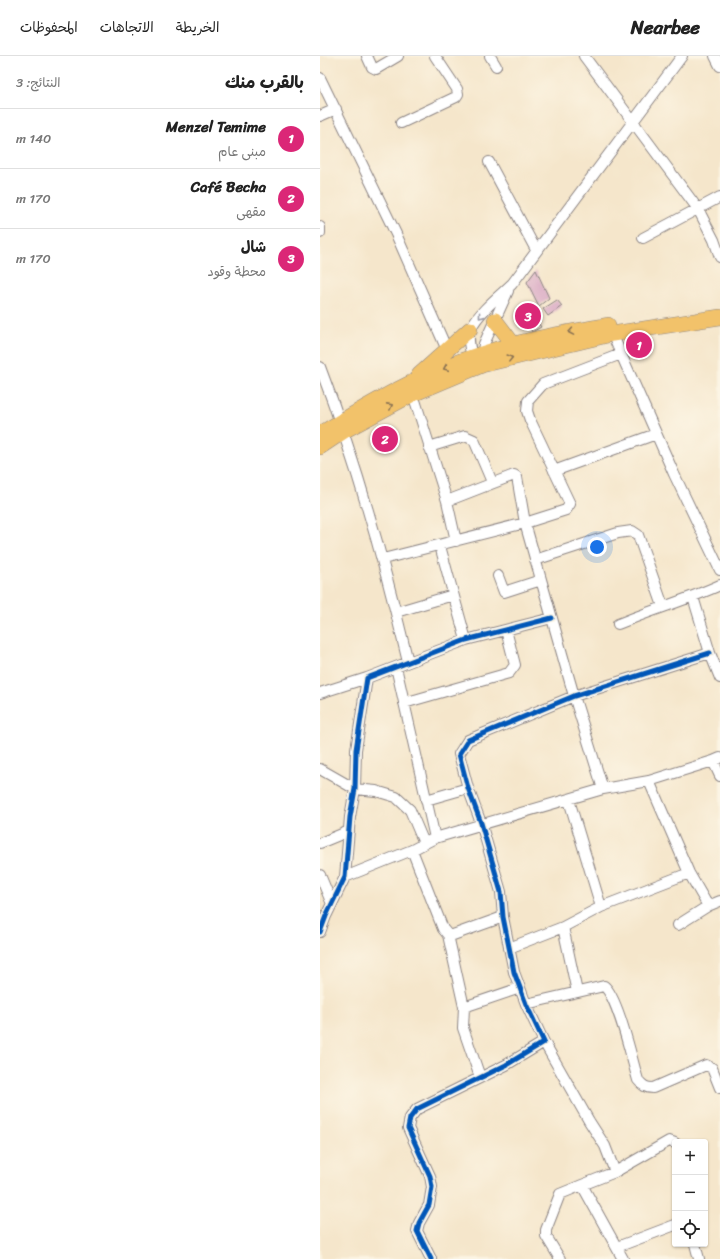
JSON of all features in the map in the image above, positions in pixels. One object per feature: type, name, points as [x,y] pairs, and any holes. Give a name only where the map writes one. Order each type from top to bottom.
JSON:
[{"type":"highway","points":[[478,361],[611,330],[720,308]]},
{"type":"highway","points":[[320,434],[342,426],[412,389],[514,345],[541,337],[720,317]]},
{"type":"highway","points":[[495,320],[514,345]]},
{"type":"highway","points":[[412,389],[447,350],[470,329]]},
{"type":"highway","points":[[320,447],[342,426]]},
{"type":"street","points":[[367,56],[372,67],[376,69],[398,56]]},
{"type":"street","points":[[401,123],[456,97],[458,94],[457,89],[435,56]]},
{"type":"street","points":[[490,56],[496,66]]},
{"type":"street","points":[[584,56],[698,208],[714,240],[720,256]]},
{"type":"street","points":[[478,361],[512,284],[682,56]]},
{"type":"street","points":[[715,56],[720,66]]},
{"type":"street","points":[[320,78],[375,194],[399,240],[447,350]]},
{"type":"street","points":[[320,116],[336,109]]},
{"type":"street","points":[[489,162],[536,250]]},
{"type":"street","points":[[643,238],[720,197]]},
{"type":"street","points":[[320,227],[320,233]]},
{"type":"street","points":[[478,361],[469,336],[470,329],[484,311],[512,284]]},
{"type":"street","points":[[611,330],[656,434],[720,570]]},
{"type":"street","points":[[383,558],[440,546],[525,523],[569,508],[570,504],[527,411],[528,401],[543,384],[621,354]]},
{"type":"street","points":[[320,367],[342,426],[383,558],[408,662]]},
{"type":"street","points":[[412,389],[447,501],[456,541]]},
{"type":"street","points":[[554,471],[656,434]]},
{"type":"street","points":[[429,447],[465,436],[470,437],[474,440],[492,482]]},
{"type":"street","points":[[447,501],[492,482],[514,475],[517,477],[525,523],[535,560],[574,696],[603,789]]},
{"type":"street","points":[[535,560],[618,533],[632,530],[638,535],[663,606]]},
{"type":"street","points":[[440,546],[466,640]]},
{"type":"street","points":[[498,576],[504,592],[541,580]]},
{"type":"street","points":[[618,624],[663,606],[694,597],[720,585]]},
{"type":"street","points":[[396,612],[453,595]]},
{"type":"street","points":[[694,597],[710,653],[720,678]]},
{"type":"street","points":[[320,693],[367,678],[466,640],[552,618]]},
{"type":"street","points":[[404,703],[509,673],[515,665],[506,630]]},
{"type":"street","points":[[615,1172],[605,1146],[544,1042],[520,988],[503,917],[501,892],[481,823],[468,788],[459,754],[468,740],[574,696],[710,653]]},
{"type":"street","points":[[396,666],[435,838]]},
{"type":"street","points":[[320,932],[345,877],[355,789],[356,750],[367,678]]},
{"type":"street","points":[[345,877],[412,850],[435,838],[481,823],[569,800],[603,789],[649,781],[717,759],[720,776]]},
{"type":"street","points":[[320,769],[355,789],[376,791],[396,797],[410,810],[424,843]]},
{"type":"street","points":[[649,781],[689,873],[708,906]]},
{"type":"street","points":[[426,800],[468,788]]},
{"type":"street","points":[[569,800],[601,907]]},
{"type":"street","points":[[320,843],[349,832]]},
{"type":"street","points":[[412,850],[443,929],[448,935],[464,1007],[463,1028],[480,1077]]},
{"type":"street","points":[[510,948],[563,927],[601,907],[689,873]]},
{"type":"street","points":[[320,875],[332,904]]},
{"type":"street","points":[[678,925],[708,906],[720,901]]},
{"type":"street","points":[[448,935],[453,935],[503,917]]},
{"type":"street","points":[[563,927],[577,992]]},
{"type":"street","points":[[526,1004],[604,986],[608,988],[616,1008],[638,1080],[647,1088],[653,1088],[706,1065],[712,1068],[720,1088]]},
{"type":"street","points":[[464,1007],[520,988]]},
{"type":"street","points":[[432,1259],[417,1231],[419,1223],[429,1205],[432,1187],[430,1176],[408,1128],[410,1118],[418,1109],[506,1065],[544,1042]]},
{"type":"street","points":[[560,1259],[546,1236],[546,1230],[560,1194],[615,1172],[669,1141],[672,1142]]},
{"type":"street","points":[[582,1185],[623,1259]]},
{"type":"street","points":[[617,1247],[672,1226]]},
{"type":"street","points":[[696,1247],[699,1259]]},
{"type":"building","points":[[536,270],[549,298],[539,306],[527,282]]},
{"type":"building","points":[[557,300],[562,306],[548,316],[543,309]]},
{"type":"building","points":[[530,311],[541,327],[532,332],[522,316]]},
{"type":"building","points":[[643,334],[646,340],[651,339],[653,344],[650,347],[650,351],[631,357],[625,339]]},
{"type":"cycle path","points":[[320,932],[345,877],[350,817],[355,789],[356,750],[367,678],[466,640],[552,618]]},
{"type":"cycle path","points":[[431,1259],[417,1231],[419,1223],[429,1205],[432,1187],[430,1176],[408,1128],[410,1118],[417,1109],[506,1065],[544,1042],[526,1004],[514,972],[503,917],[501,892],[481,823],[468,788],[459,754],[468,740],[574,696],[710,653]]},
{"type":"place","name":"شال","points":[[528,316]]},
{"type":"place","name":"Menzel Temime","points":[[639,345]]},
{"type":"place","name":"Café Becha","points":[[385,439]]}]
